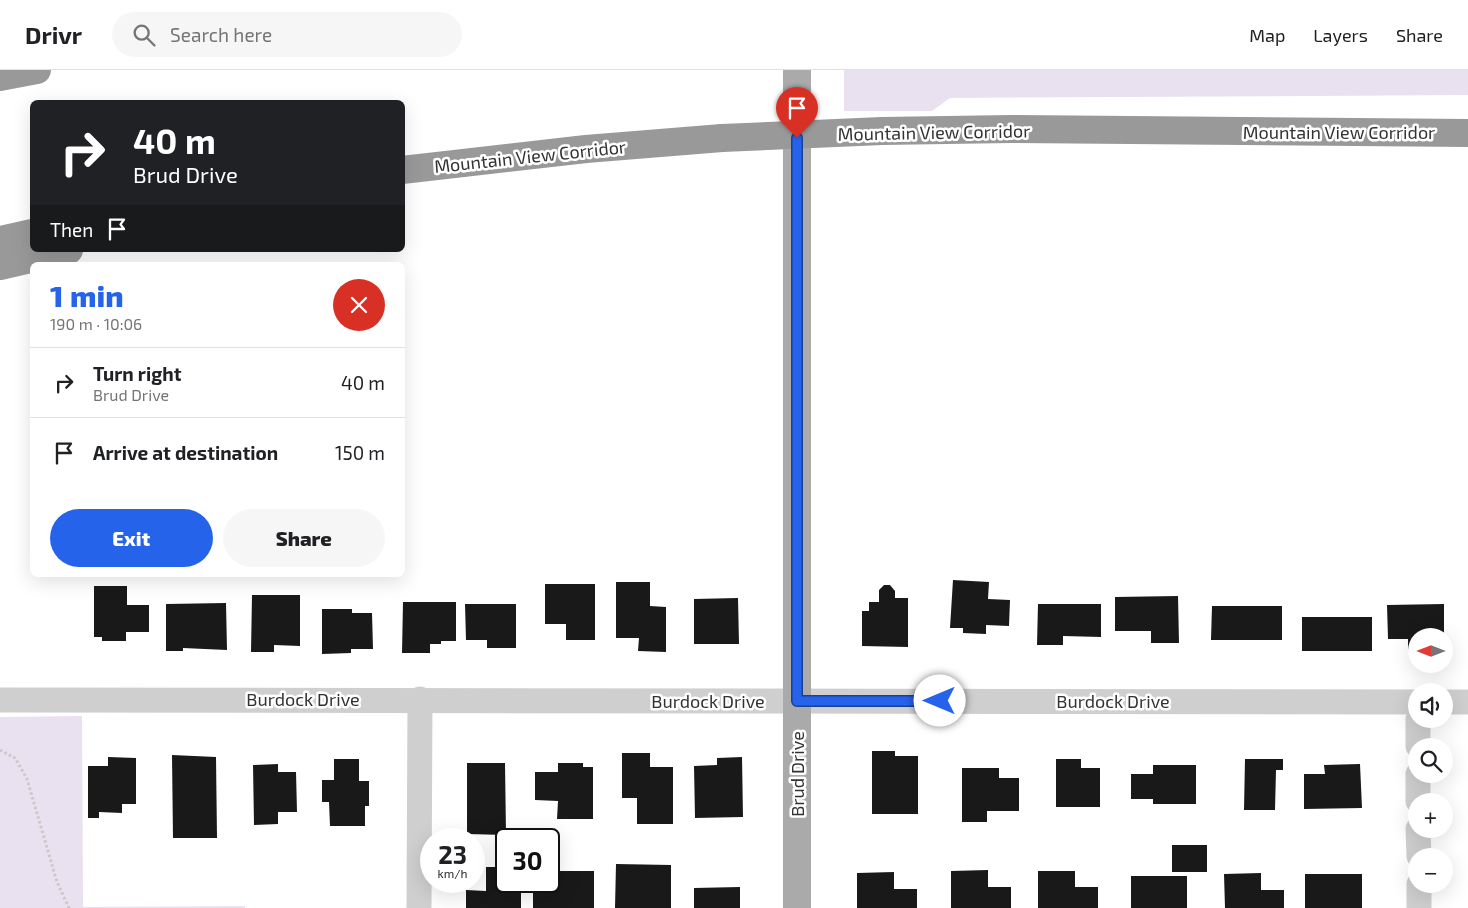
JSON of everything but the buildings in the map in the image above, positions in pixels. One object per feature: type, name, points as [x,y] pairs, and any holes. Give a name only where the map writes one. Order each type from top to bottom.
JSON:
[{"type":"highway","points":[[0,77],[37,70]]},
{"type":"highway","name":"Mountain View Corridor","points":[[405,170],[586,149],[722,138],[882,131],[1011,129],[1468,133]]},
{"type":"highway","points":[[405,185],[586,149]]},
{"type":"highway","points":[[0,240],[30,233]]},
{"type":"highway","points":[[0,266],[60,252]]},
{"type":"main road","name":"Brud Drive","points":[[797,70],[797,908]]},
{"type":"street","name":"Burdock Drive","points":[[0,700],[420,699],[1408,702]]},
{"type":"street","points":[[419,908],[420,699]]},
{"type":"street","points":[[1453,702],[1468,702]]},
{"type":"street","points":[[1419,893],[1419,908]]},
{"type":"path","points":[[0,750],[15,758],[26,779],[56,882],[69,908]]},
{"type":"shaded area","points":[[844,70],[1468,70],[1468,95],[950,98],[932,111],[844,111]]},
{"type":"shaded area","points":[[82,716],[83,907],[245,906],[245,908],[0,908],[0,717]]},
{"type":"route","points":[[797,138],[797,701],[940,701]]}]
